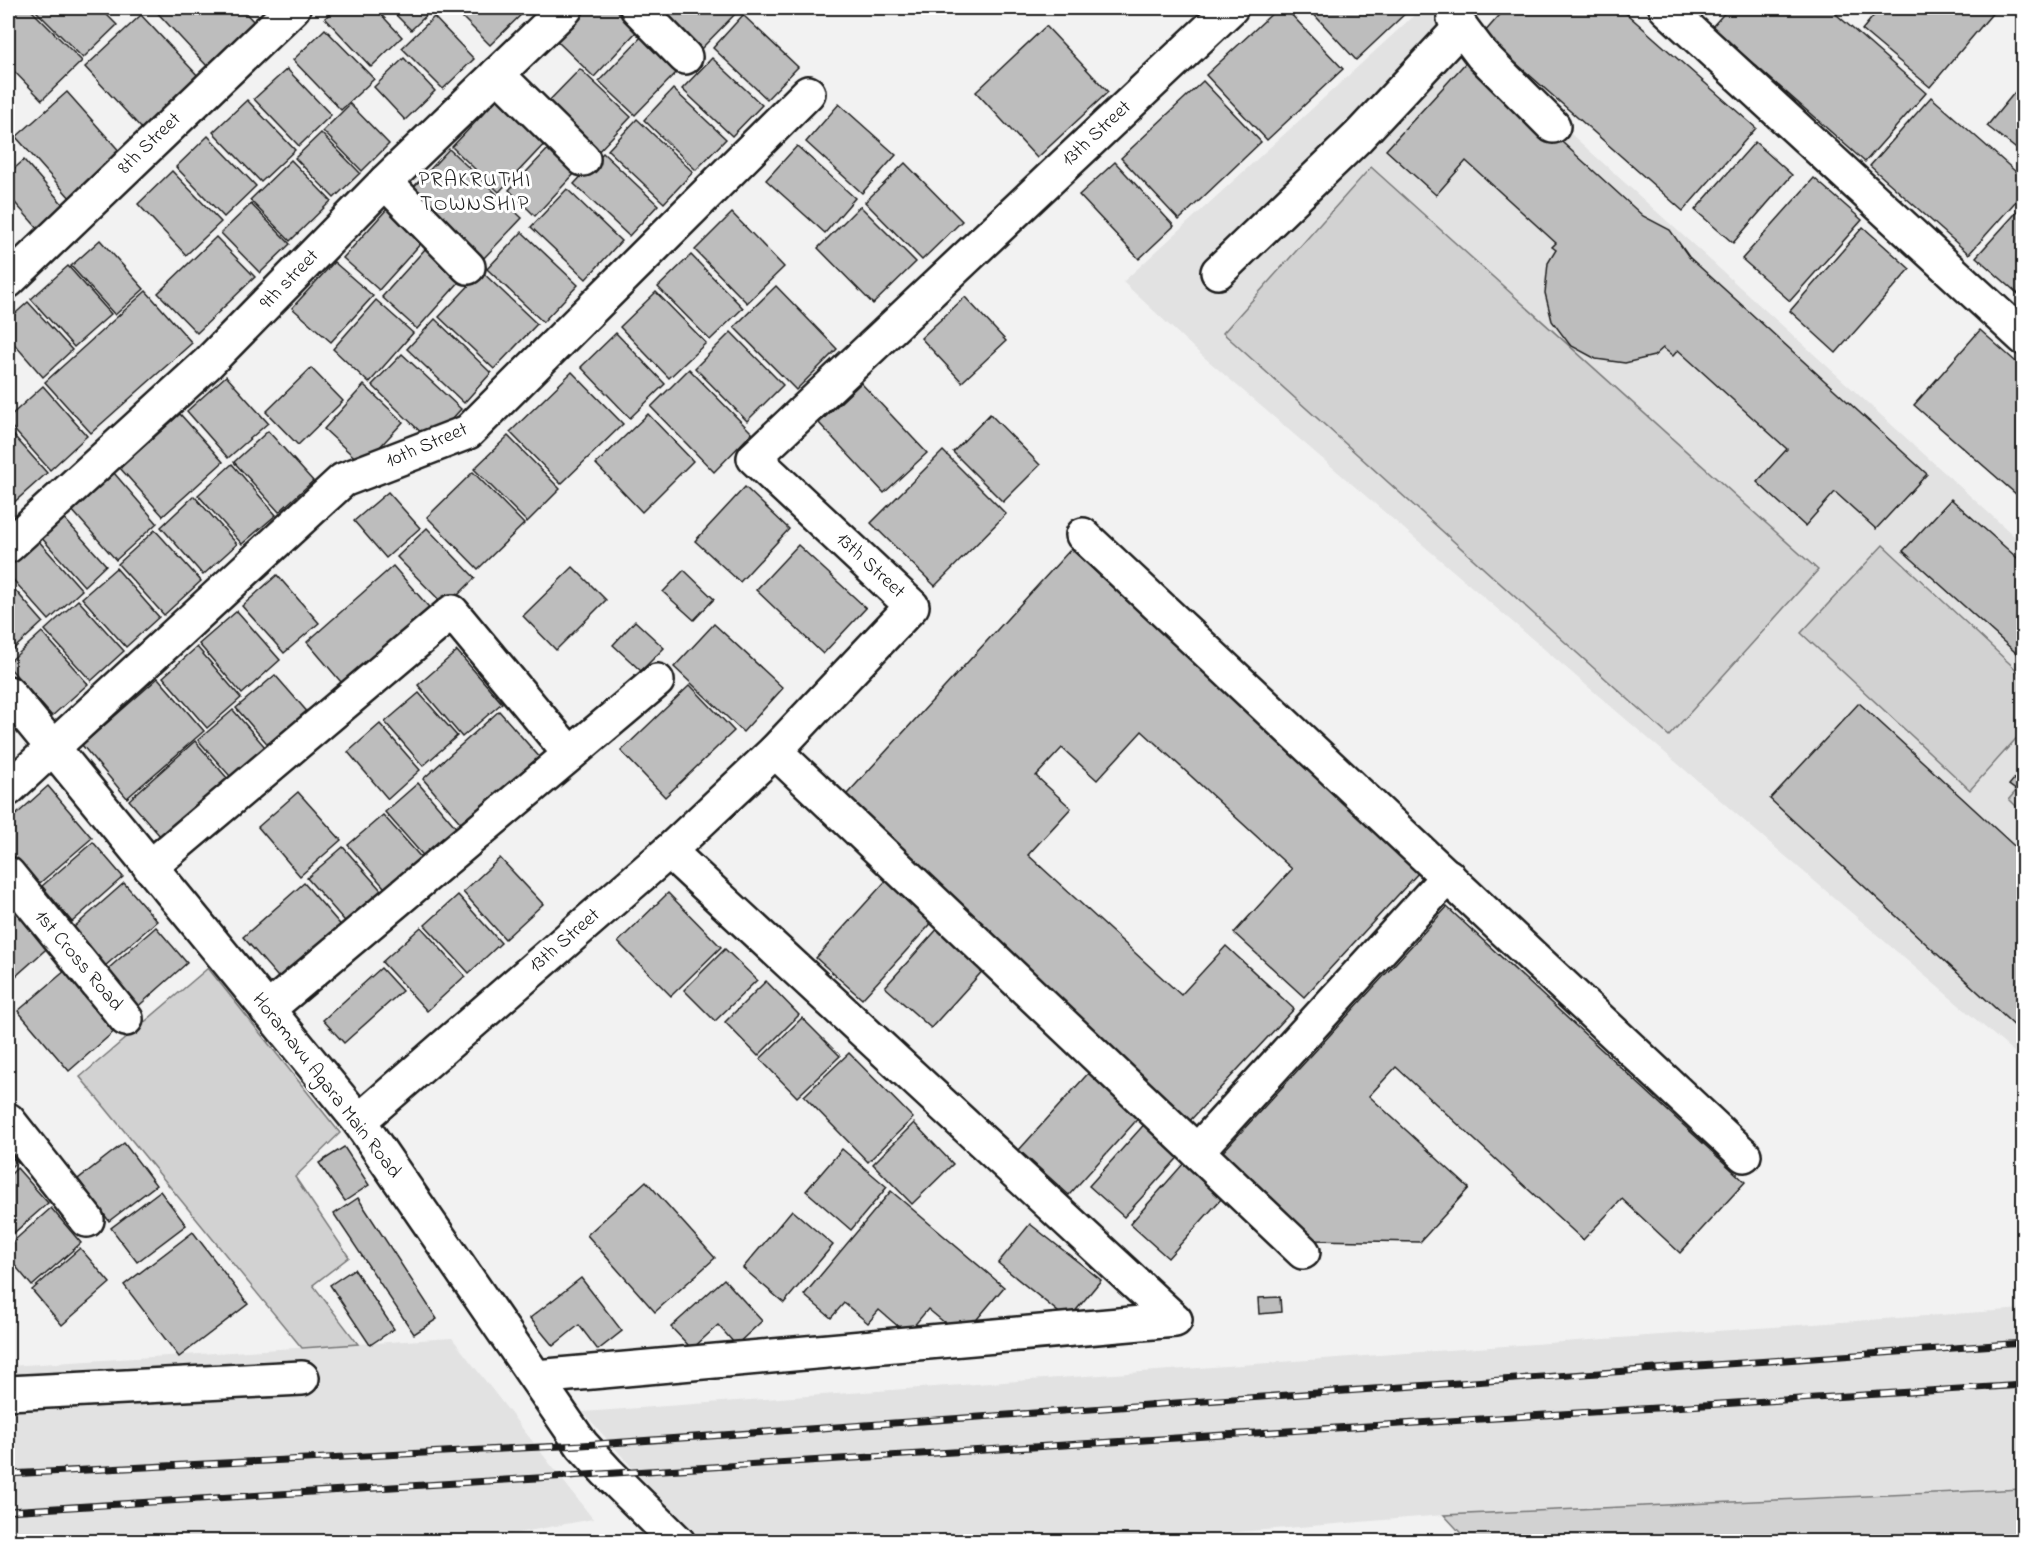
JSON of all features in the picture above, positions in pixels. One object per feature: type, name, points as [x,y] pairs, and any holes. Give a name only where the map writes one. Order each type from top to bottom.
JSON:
[{"type":"street","name":"8th Street","points":[[8,281],[293,8]]},
{"type":"street","name":"9th street","points":[[8,546],[207,364],[385,182],[566,8]]},
{"type":"street","points":[[637,8],[685,57]]},
{"type":"street","name":"13th Street","points":[[359,1121],[669,851],[775,751],[912,606],[754,458],[1231,8]]},
{"type":"street","points":[[1666,8],[2024,338]]},
{"type":"street","points":[[1218,272],[1358,137],[1456,15],[1482,55],[1553,126]]},
{"type":"street","points":[[497,74],[583,159]]},
{"type":"street","name":"10th Street","points":[[8,789],[343,480],[468,432],[808,93]]},
{"type":"street","points":[[385,182],[468,267]]},
{"type":"street","points":[[1083,535],[1744,1155]]},
{"type":"street","points":[[150,867],[452,612],[570,754]]},
{"type":"street","points":[[267,1010],[657,681]]},
{"type":"street","name":"Horamavu Agara Main Road","points":[[8,693],[359,1121],[582,1445],[673,1541]]},
{"type":"street","points":[[775,751],[1303,1252]]},
{"type":"street","points":[[536,1377],[1175,1320],[669,851]]},
{"type":"street","name":"1st Cross Road","points":[[8,874],[126,1019]]},
{"type":"street","points":[[1197,1151],[1448,876]]},
{"type":"street","points":[[8,1120],[87,1220]]},
{"type":"street","points":[[8,1393],[302,1378]]},
{"type":"shaded area","points":[[1422,8],[1434,8],[2023,544],[2023,1060],[1198,352],[1123,282]]},
{"type":"shaded area","points":[[1371,167],[1818,570],[1669,736],[1223,333]]},
{"type":"shaded area","points":[[1883,545],[2023,676],[2023,731],[1970,790],[1801,633]]},
{"type":"shaded area","points":[[2023,783],[2023,813],[2009,799]]},
{"type":"shaded area","points":[[208,968],[340,1133],[295,1177],[349,1257],[313,1285],[358,1344],[302,1348],[80,1077]]},
{"type":"shaded area","points":[[2023,1309],[2023,1489],[1444,1515],[1118,1542],[701,1541],[664,1504],[583,1412]]},
{"type":"shaded area","points":[[452,1338],[593,1519],[468,1542],[8,1542],[8,1366]]},
{"type":"shaded area","points":[[2023,1489],[2023,1542],[1469,1542],[1444,1515]]},
{"type":"building","points":[[20,8],[29,8],[82,61],[42,100],[8,65],[8,19]]},
{"type":"building","points":[[33,8],[100,8],[117,25],[83,58]]},
{"type":"building","points":[[153,8],[241,8],[254,22],[207,66]]},
{"type":"building","points":[[336,8],[375,8],[402,37],[371,67],[325,18]]},
{"type":"building","points":[[389,8],[434,8],[411,30]]},
{"type":"building","points":[[453,8],[528,8],[490,45]]},
{"type":"building","points":[[589,8],[614,8],[638,30],[594,77],[557,41]]},
{"type":"building","points":[[671,8],[735,8],[738,11],[700,50],[664,16]]},
{"type":"building","points":[[1278,8],[1285,8],[1343,69],[1267,140],[1206,75]]},
{"type":"building","points":[[1308,8],[1409,8],[1410,9],[1356,60]]},
{"type":"building","points":[[1506,8],[1620,8],[1756,128],[1683,211],[1483,34]]},
{"type":"building","points":[[1729,8],[1829,8],[1926,93],[1865,162],[1712,27]]},
{"type":"building","points":[[1880,8],[1996,9],[1930,87],[1862,30]]},
{"type":"building","points":[[141,15],[200,78],[143,130],[85,67]]},
{"type":"building","points":[[743,15],[798,67],[767,99],[713,48]]},
{"type":"building","points":[[434,17],[474,59],[443,89],[402,48]]},
{"type":"building","points":[[1046,26],[1108,92],[1037,158],[976,92]]},
{"type":"building","points":[[325,29],[374,79],[341,110],[293,60]]},
{"type":"building","points":[[642,36],[678,71],[635,115],[599,81]]},
{"type":"building","points":[[404,58],[435,91],[405,120],[374,87]]},
{"type":"building","points":[[712,58],[762,105],[732,136],[682,89]]},
{"type":"building","points":[[1470,58],[1643,216],[1670,230],[1689,257],[1927,474],[1876,529],[1835,492],[1805,526],[1757,482],[1787,449],[1678,350],[1673,356],[1663,348],[1654,356],[1625,363],[1596,359],[1570,345],[1552,321],[1545,293],[1548,263],[1556,250],[1552,247],[1556,243],[1466,161],[1436,195],[1386,150]]},
{"type":"building","points":[[287,69],[331,115],[299,146],[254,99]]},
{"type":"building","points":[[580,69],[631,117],[596,154],[545,105]]},
{"type":"building","points":[[1203,81],[1261,142],[1179,220],[1121,158]]},
{"type":"building","points":[[2024,81],[2024,155],[1987,126]]},
{"type":"building","points":[[673,89],[726,139],[696,170],[644,120]]},
{"type":"building","points":[[67,92],[122,154],[71,199],[16,137]]},
{"type":"building","points":[[499,97],[547,141],[499,192],[452,147]]},
{"type":"building","points":[[1931,97],[2024,179],[2024,192],[1969,254],[1870,166]]},
{"type":"building","points":[[247,100],[295,150],[261,182],[213,132]]},
{"type":"building","points":[[350,104],[389,144],[362,171],[323,131]]},
{"type":"building","points":[[839,104],[896,155],[862,193],[806,142]]},
{"type":"building","points":[[637,119],[693,172],[664,203],[608,150]]},
{"type":"building","points":[[321,133],[360,173],[334,198],[295,158]]},
{"type":"building","points":[[208,136],[256,186],[224,217],[176,167]]},
{"type":"building","points":[[1755,142],[1792,175],[1733,243],[1695,210]]},
{"type":"building","points":[[797,146],[855,198],[825,233],[766,180]]},
{"type":"building","points":[[549,148],[575,173],[535,216],[509,190]]},
{"type":"building","points":[[449,149],[522,218],[482,260],[409,192]]},
{"type":"building","points":[[603,153],[658,205],[629,236],[574,184]]},
{"type":"building","points":[[24,160],[66,208],[40,231],[8,195],[8,174]]},
{"type":"building","points":[[291,160],[331,201],[290,241],[250,200]]},
{"type":"building","points":[[1115,162],[1174,226],[1139,259],[1079,195]]},
{"type":"building","points":[[905,163],[962,221],[922,260],[865,202]]},
{"type":"building","points":[[172,171],[221,222],[186,255],[138,204]]},
{"type":"building","points":[[1814,178],[1862,220],[1790,301],[1742,259]]},
{"type":"building","points":[[567,189],[621,241],[586,279],[531,227]]},
{"type":"building","points":[[251,204],[290,244],[260,273],[221,233]]},
{"type":"building","points":[[2024,204],[2024,299],[1976,257]]},
{"type":"building","points":[[860,206],[916,262],[873,304],[818,248]]},
{"type":"building","points":[[387,209],[423,241],[379,290],[343,258]]},
{"type":"building","points":[[732,213],[784,267],[747,303],[695,250]]},
{"type":"building","points":[[1863,227],[1910,269],[1836,353],[1790,311]]},
{"type":"building","points":[[522,232],[578,285],[543,322],[487,269]]},
{"type":"building","points":[[216,237],[255,277],[197,333],[158,293]]},
{"type":"building","points":[[100,240],[144,289],[115,315],[71,266]]},
{"type":"building","points":[[426,248],[461,280],[417,329],[382,297]]},
{"type":"building","points":[[691,255],[743,308],[710,340],[658,287]]},
{"type":"building","points":[[334,262],[373,296],[331,342],[292,308]]},
{"type":"building","points":[[68,266],[111,314],[74,347],[31,299]]},
{"type":"building","points":[[482,272],[537,324],[494,369],[439,317]]},
{"type":"building","points":[[776,286],[837,349],[796,390],[734,327]]},
{"type":"building","points":[[146,291],[192,343],[91,433],[45,382]]},
{"type":"building","points":[[656,292],[706,343],[669,378],[620,327]]},
{"type":"building","points":[[965,297],[1006,341],[962,382],[921,338]]},
{"type":"building","points":[[376,300],[413,333],[369,383],[333,349]]},
{"type":"building","points":[[28,302],[72,350],[43,377],[8,337],[8,320]]},
{"type":"building","points":[[435,319],[491,373],[464,403],[407,349]]},
{"type":"building","points":[[1980,330],[2024,369],[2024,501],[1914,405]]},
{"type":"building","points":[[731,332],[783,385],[747,421],[695,368]]},
{"type":"building","points":[[616,333],[665,384],[630,418],[581,367]]},
{"type":"building","points":[[402,354],[461,409],[431,442],[372,385]]},
{"type":"building","points":[[311,368],[343,401],[298,445],[266,412]]},
{"type":"building","points":[[689,369],[752,433],[714,472],[651,407]]},
{"type":"building","points":[[572,372],[623,424],[561,484],[510,432]]},
{"type":"building","points":[[226,376],[268,423],[228,458],[187,411]]},
{"type":"building","points":[[861,383],[927,453],[884,493],[819,423]]},
{"type":"building","points":[[364,385],[403,422],[363,465],[324,429]]},
{"type":"building","points":[[43,386],[87,436],[50,470],[8,423],[8,418]]},
{"type":"building","points":[[180,414],[223,462],[163,516],[120,468]]},
{"type":"building","points":[[648,414],[693,461],[642,512],[596,464]]},
{"type":"building","points":[[990,414],[1040,465],[1003,502],[953,452]]},
{"type":"building","points":[[8,429],[47,473],[11,505],[8,500]]},
{"type":"building","points":[[268,431],[313,481],[279,512],[234,462]]},
{"type":"building","points":[[508,436],[560,489],[527,522],[474,469]]},
{"type":"building","points":[[943,451],[1006,514],[935,586],[871,523]]},
{"type":"building","points":[[232,464],[276,515],[242,544],[198,495]]},
{"type":"building","points":[[473,472],[524,524],[478,569],[427,517]]},
{"type":"building","points":[[114,473],[157,523],[116,560],[72,510]]},
{"type":"building","points":[[745,487],[789,529],[740,582],[695,541]]},
{"type":"building","points":[[388,492],[420,528],[386,558],[354,521]]},
{"type":"building","points":[[194,496],[237,544],[203,575],[161,527]]},
{"type":"building","points":[[1951,499],[2024,564],[2024,660],[1903,551]]},
{"type":"building","points":[[62,516],[106,565],[84,586],[40,536]]},
{"type":"building","points":[[427,528],[475,578],[446,607],[397,557]]},
{"type":"building","points":[[155,530],[201,581],[164,615],[118,564]]},
{"type":"building","points":[[36,538],[82,590],[49,620],[8,574],[8,564]]},
{"type":"building","points":[[798,545],[866,608],[823,654],[756,590]]},
{"type":"building","points":[[1071,549],[1420,871],[1304,997],[1234,933],[1292,869],[1142,731],[1097,780],[1062,748],[1036,776],[1071,808],[1028,855],[1181,995],[1226,946],[1294,1009],[1185,1126],[837,805]]},
{"type":"building","points":[[393,566],[434,613],[347,689],[307,642]]},
{"type":"building","points":[[573,567],[606,600],[556,650],[523,616]]},
{"type":"building","points":[[116,568],[159,617],[126,647],[82,598]]},
{"type":"building","points":[[684,570],[714,599],[694,620],[663,592]]},
{"type":"building","points":[[277,575],[319,623],[284,653],[242,606]]},
{"type":"building","points":[[8,582],[43,622],[8,654]]},
{"type":"building","points":[[78,600],[124,651],[91,681],[45,630]]},
{"type":"building","points":[[237,611],[280,660],[242,694],[199,644]]},
{"type":"building","points":[[635,621],[664,648],[641,671],[613,645]]},
{"type":"building","points":[[714,624],[783,688],[743,732],[674,667]]},
{"type":"building","points":[[42,632],[88,684],[52,716],[8,666],[8,663]]},
{"type":"building","points":[[197,647],[241,698],[207,728],[163,677]]},
{"type":"building","points":[[457,651],[502,703],[462,737],[418,685]]},
{"type":"building","points":[[275,675],[310,715],[272,749],[236,708]]},
{"type":"building","points":[[158,678],[204,731],[127,798],[82,745]]},
{"type":"building","points":[[690,685],[734,731],[665,797],[621,751]]},
{"type":"building","points":[[419,693],[457,736],[423,766],[385,722]]},
{"type":"building","points":[[1859,703],[2024,855],[2024,1025],[2019,1030],[1770,799]]},
{"type":"building","points":[[233,710],[271,754],[237,784],[198,740]]},
{"type":"building","points":[[499,711],[542,760],[465,828],[423,779]]},
{"type":"building","points":[[380,724],[420,770],[388,799],[348,752]]},
{"type":"building","points":[[195,741],[234,786],[167,844],[129,800]]},
{"type":"building","points":[[2024,767],[2024,796],[2009,785]]},
{"type":"building","points":[[418,783],[460,832],[428,861],[385,812]]},
{"type":"building","points":[[48,786],[92,838],[34,888],[8,858],[8,822]]},
{"type":"building","points":[[298,792],[341,840],[300,876],[258,827]]},
{"type":"building","points":[[383,815],[425,862],[389,893],[348,845]]},
{"type":"building","points":[[93,842],[123,877],[72,922],[42,886]]},
{"type":"building","points":[[343,847],[387,897],[351,928],[307,878]]},
{"type":"building","points":[[500,858],[543,904],[505,939],[463,892]]},
{"type":"building","points":[[892,874],[938,916],[862,999],[816,958]]},
{"type":"building","points":[[124,883],[157,921],[105,966],[73,928]]},
{"type":"building","points":[[304,883],[345,930],[284,984],[243,937]]},
{"type":"building","points":[[668,893],[721,947],[671,996],[618,942]]},
{"type":"building","points":[[458,895],[501,943],[469,973],[425,925]]},
{"type":"building","points":[[21,906],[53,943],[8,983],[8,918]]},
{"type":"building","points":[[1447,907],[1745,1182],[1680,1253],[1622,1199],[1583,1240],[1396,1067],[1369,1096],[1469,1188],[1420,1242],[1312,1240],[1220,1155]]},
{"type":"building","points":[[941,925],[987,966],[931,1028],[885,987]]},
{"type":"building","points":[[156,927],[187,963],[134,1010],[102,974]]},
{"type":"building","points":[[421,927],[465,976],[427,1011],[382,962]]},
{"type":"building","points":[[725,949],[757,980],[715,1021],[684,990]]},
{"type":"building","points":[[381,968],[402,991],[344,1043],[323,1020]]},
{"type":"building","points":[[66,970],[117,1029],[69,1071],[18,1011]]},
{"type":"building","points":[[766,981],[799,1015],[758,1056],[725,1022]]},
{"type":"building","points":[[802,1018],[840,1056],[797,1097],[760,1059]]},
{"type":"building","points":[[849,1053],[913,1118],[868,1162],[804,1096]]},
{"type":"building","points":[[1093,1068],[1143,1113],[1069,1195],[1019,1150]]},
{"type":"building","points":[[1149,1119],[1184,1151],[1124,1217],[1089,1186]]},
{"type":"building","points":[[914,1123],[953,1164],[912,1204],[873,1164]]},
{"type":"building","points":[[124,1143],[156,1185],[109,1221],[78,1179]]},
{"type":"building","points":[[344,1147],[369,1185],[345,1201],[319,1163]]},
{"type":"building","points":[[842,1149],[887,1187],[851,1230],[806,1191]]},
{"type":"building","points":[[8,1152],[16,1162],[8,1170]]},
{"type":"building","points":[[1192,1154],[1230,1189],[1168,1258],[1130,1224]]},
{"type":"building","points":[[17,1168],[48,1203],[8,1238],[8,1177]]},
{"type":"building","points":[[646,1181],[715,1258],[655,1312],[587,1235]]},
{"type":"building","points":[[160,1191],[186,1225],[137,1262],[111,1228]]},
{"type":"building","points":[[891,1191],[1004,1287],[962,1337],[928,1309],[907,1334],[879,1310],[868,1323],[844,1303],[831,1318],[804,1295]]},
{"type":"building","points":[[358,1198],[437,1319],[414,1334],[334,1214]]},
{"type":"building","points":[[51,1208],[81,1243],[32,1286],[8,1257],[8,1246]]},
{"type":"building","points":[[792,1210],[833,1245],[784,1303],[743,1268]]},
{"type":"building","points":[[1030,1224],[1101,1280],[1068,1320],[998,1263]]},
{"type":"building","points":[[193,1232],[248,1304],[179,1357],[124,1285]]},
{"type":"building","points":[[80,1248],[110,1283],[62,1325],[32,1290]]},
{"type":"building","points":[[354,1269],[394,1329],[370,1345],[330,1285]]},
{"type":"building","points":[[581,1278],[622,1331],[598,1350],[579,1325],[553,1346],[530,1318]]},
{"type":"building","points":[[724,1279],[762,1321],[736,1345],[718,1325],[692,1349],[671,1327]]},
{"type":"building","points":[[1280,1297],[1281,1312],[1259,1314],[1258,1298]]},
{"type":"railway","points":[[8,1474],[582,1445],[2024,1343]]},
{"type":"railway","points":[[8,1511],[2024,1385]]},
{"type":"district","name":"PRAKRUTHI TOWNSHIP","points":[[475,193]]}]
